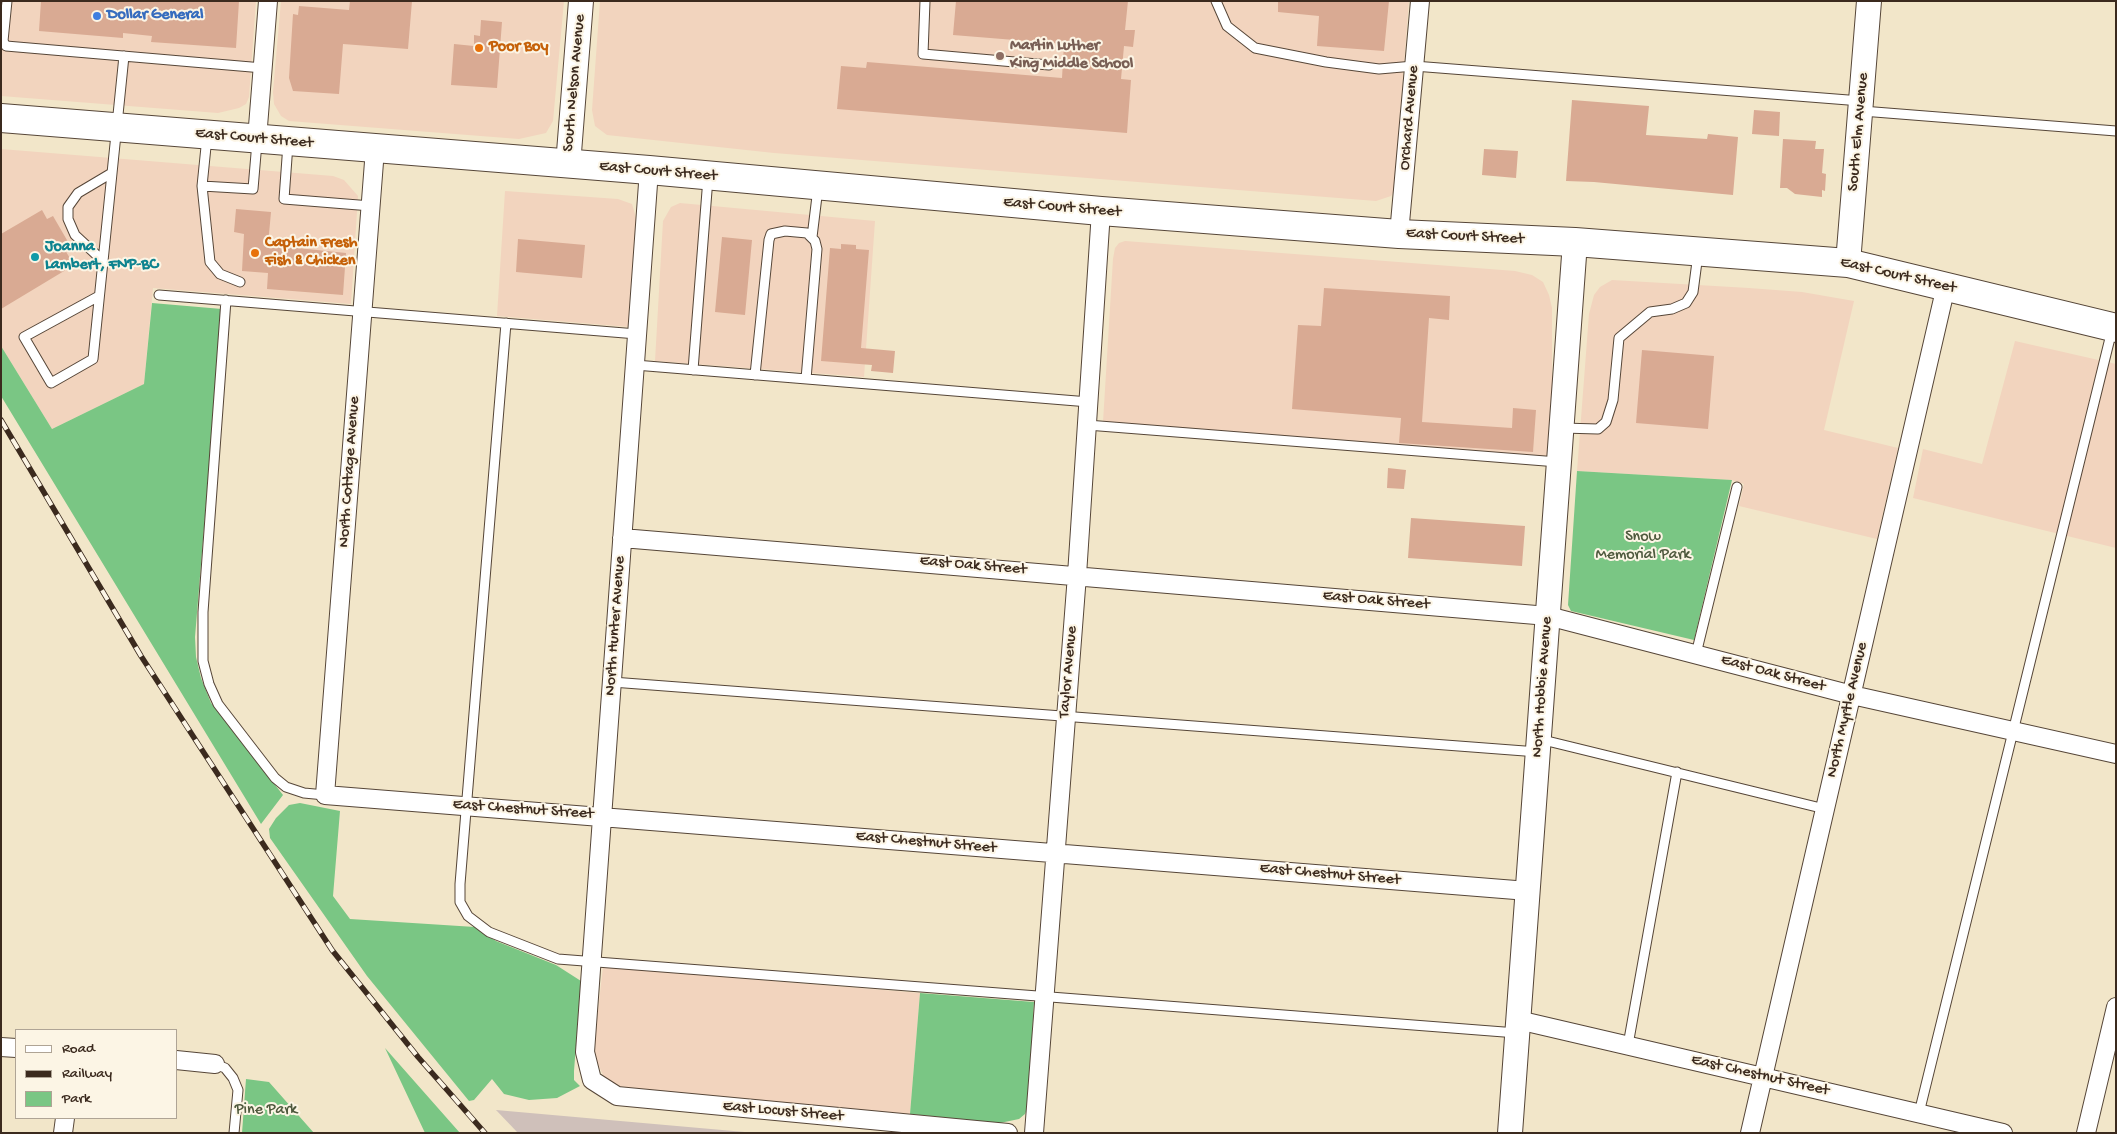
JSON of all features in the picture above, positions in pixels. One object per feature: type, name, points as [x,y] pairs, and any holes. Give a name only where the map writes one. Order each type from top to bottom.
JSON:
[{"type":"main road","name":"South Nelson Avenue","points":[[568,164],[581,1]]},
{"type":"main road","name":"South Elm Avenue","points":[[1848,263],[1869,1]]},
{"type":"main road","name":"East Court Street","points":[[1,118],[649,170],[1101,212],[1400,234],[1575,242],[1848,263],[2114,328]]},
{"type":"main road","name":"North Hobbie Avenue","points":[[1510,1133],[1575,242]]},
{"type":"street","points":[[257,139],[268,1]]},
{"type":"street","name":"Orchard Avenue","points":[[1400,234],[1420,1]]},
{"type":"street","name":"North Cottage Avenue","points":[[325,795],[375,148]]},
{"type":"street","name":"North Hunter Avenue","points":[[592,1080],[585,1052],[649,170]]},
{"type":"street","name":"Taylor Avenue","points":[[1034,1133],[1077,575],[1101,212]]},
{"type":"street","name":"North Myrtle Avenue","points":[[1750,1133],[1946,286]]},
{"type":"street","name":"East Oak Street","points":[[622,538],[1548,616],[1852,695],[2116,754]]},
{"type":"street","name":"East Chestnut Street","points":[[325,795],[1528,891]]},
{"type":"street","points":[[2086,1133],[2116,1007]]},
{"type":"street","name":"East Chestnut Street","points":[[1518,1027],[1628,1045],[2003,1133]]},
{"type":"street","points":[[1,1047],[15,1048]]},
{"type":"street","points":[[178,1060],[215,1064]]},
{"type":"street","name":"East Locust Street","points":[[592,1080],[617,1096],[1008,1133]]},
{"type":"street","points":[[64,1119],[64,1133]]},
{"type":"lane","points":[[7,1],[4,40],[6,46],[263,68]]},
{"type":"lane","points":[[925,1],[923,54],[1049,65]]},
{"type":"lane","points":[[1216,1],[1226,26],[1255,48],[1326,62],[1379,69],[1414,66],[2116,131]]},
{"type":"lane","points":[[99,296],[24,337],[51,383],[93,359],[99,296],[110,174],[117,128],[124,56]]},
{"type":"lane","points":[[207,135],[202,186],[210,262],[220,274],[240,282]]},
{"type":"lane","points":[[202,186],[253,189],[257,139]]},
{"type":"lane","points":[[288,142],[284,200],[371,206]]},
{"type":"lane","points":[[102,260],[76,235],[68,219],[68,207],[78,193],[110,174]]},
{"type":"lane","points":[[693,370],[709,176]]},
{"type":"lane","points":[[812,237],[818,186]]},
{"type":"lane","points":[[756,375],[767,250],[771,234],[785,231],[807,233],[812,237],[817,249],[806,379]]},
{"type":"lane","points":[[1562,428],[1598,429],[1606,422],[1613,400],[1618,338],[1650,312],[1672,309],[1686,303],[1693,292],[1698,251]]},
{"type":"lane","points":[[159,295],[637,334]]},
{"type":"lane","points":[[226,300],[203,612],[204,661],[209,684],[218,704],[275,778],[286,788],[304,793],[325,795]]},
{"type":"lane","points":[[506,323],[465,806],[460,902],[468,916],[489,932],[558,959],[1044,996],[1518,1027]]},
{"type":"lane","points":[[1919,1113],[2114,328]]},
{"type":"lane","points":[[635,365],[1088,402]]},
{"type":"lane","points":[[1087,425],[1559,462]]},
{"type":"lane","points":[[1696,654],[1737,486]]},
{"type":"lane","points":[[612,682],[1066,716],[1538,746],[1677,772],[1825,809]]},
{"type":"lane","points":[[1628,1045],[1677,772]]},
{"type":"lane","points":[[215,1064],[225,1068],[233,1078],[238,1090],[234,1133]]},
{"type":"shaded area","points":[[1,1],[256,1],[249,97],[246,104],[239,108],[218,113],[1,96]]},
{"type":"shaded area","points":[[281,1],[564,1],[553,121],[546,133],[519,139],[289,121],[281,116],[274,104],[273,92]]},
{"type":"shaded area","name":"Martin Luther King Middle School","points":[[600,1],[1409,1],[1394,191],[1391,196],[1376,201],[774,153],[607,135],[595,126],[592,110]]},
{"type":"shaded area","points":[[1,149],[333,176],[344,180],[358,196],[351,304],[153,288],[144,384],[52,429],[1,346]]},
{"type":"shaded area","points":[[505,191],[618,199],[632,204],[637,221],[629,327],[497,316]]},
{"type":"shaded area","points":[[680,203],[875,221],[864,377],[655,361],[663,221],[671,207]]},
{"type":"shaded area","points":[[1125,241],[1515,271],[1532,275],[1543,282],[1552,308],[1552,414],[1549,457],[1103,422],[1113,259],[1115,248],[1119,243]]},
{"type":"shaded area","points":[[1612,280],[1802,292],[1854,301],[1824,430],[1898,448],[1877,539],[1739,506],[1744,484],[1732,480],[1577,471],[1589,314],[1594,295],[1600,287]]},
{"type":"shaded area","points":[[2015,341],[2116,364],[2116,548],[1913,498],[1923,449],[1982,464]]},
{"type":"shaded area","points":[[603,967],[920,993],[910,1114],[627,1091],[613,1086],[605,1079],[595,1058],[594,1046]]},
{"type":"shaded area","points":[[496,1110],[756,1133],[518,1133]]},
{"type":"green space","points":[[152,303],[222,309],[195,637],[196,657],[201,678],[211,703],[283,795],[261,824],[1,396],[1,346],[52,429],[144,384]]},
{"type":"green space","name":"Snow Memorial Park","points":[[1577,471],[1732,480],[1694,640],[1571,611],[1568,605]]},
{"type":"green space","points":[[300,803],[340,811],[333,896],[350,919],[475,927],[496,941],[556,965],[581,981],[574,1071],[574,1080],[580,1086],[557,1098],[529,1100],[504,1094],[492,1079],[474,1100],[469,1101],[367,976],[270,838],[269,829],[276,818],[289,805]]},
{"type":"green space","points":[[920,993],[1034,1002],[1028,1107],[1025,1114],[1019,1119],[1000,1123],[910,1114]]},
{"type":"green space","points":[[385,1048],[460,1133],[425,1133]]},
{"type":"green space","name":"Pine Park","points":[[246,1079],[269,1082],[314,1133],[242,1133]]},
{"type":"building","points":[[41,1],[239,1],[236,48],[151,42],[152,36],[123,33],[123,38],[39,31]]},
{"type":"building","points":[[350,1],[412,1],[408,49],[343,44],[339,94],[293,91],[289,78],[293,14],[298,15],[299,6],[349,10]]},
{"type":"building","points":[[956,1],[1128,1],[1125,30],[1135,30],[1133,47],[1124,46],[1121,79],[1131,80],[1127,133],[837,109],[841,66],[866,68],[867,62],[1062,78],[1064,44],[953,35]]},
{"type":"building","points":[[1278,1],[1389,1],[1384,51],[1317,46],[1319,16],[1278,12]]},
{"type":"building","points":[[481,20],[502,22],[497,88],[451,85],[454,44],[474,46],[474,35],[480,36]]},
{"type":"building","points":[[1572,100],[1649,106],[1646,135],[1707,139],[1708,134],[1738,137],[1733,195],[1566,181]]},
{"type":"building","points":[[1754,110],[1780,112],[1779,136],[1752,134]]},
{"type":"building","points":[[1783,139],[1816,141],[1815,149],[1824,149],[1822,173],[1826,174],[1825,191],[1822,190],[1822,197],[1795,194],[1787,188],[1780,188]]},
{"type":"building","points":[[1484,149],[1518,151],[1516,178],[1482,175]]},
{"type":"building","points":[[236,209],[271,212],[268,245],[346,253],[343,295],[267,289],[268,273],[242,271],[244,234],[234,232]]},
{"type":"building","name":"Joanna Lambert, FNP-BC","points":[[42,210],[47,219],[53,216],[71,247],[65,250],[74,265],[1,309],[1,234]]},
{"type":"building","points":[[722,237],[752,240],[745,315],[715,312]]},
{"type":"building","points":[[518,239],[585,245],[582,278],[516,272]]},
{"type":"building","points":[[841,244],[856,245],[856,249],[869,250],[861,348],[895,351],[893,373],[871,371],[872,365],[821,361],[830,248],[841,249]]},
{"type":"building","points":[[1324,288],[1450,296],[1449,320],[1429,318],[1422,422],[1512,428],[1513,408],[1536,410],[1533,452],[1399,443],[1401,418],[1292,409],[1298,325],[1321,326]]},
{"type":"building","points":[[1642,350],[1714,356],[1708,429],[1636,423]]},
{"type":"building","points":[[1388,468],[1406,470],[1404,489],[1387,488]]},
{"type":"building","points":[[1411,518],[1525,526],[1522,566],[1408,558]]},
{"type":"railway","points":[[1,420],[141,656],[332,950],[418,1057],[485,1133]]},
{"type":"place","name":"Dollar General","points":[[97,16]]},
{"type":"place","name":"Poor Boy","points":[[479,48]]},
{"type":"place","name":"Martin Luther King Middle School","points":[[1000,56]]},
{"type":"place","name":"Captain Fresh Fish & Chicken","points":[[255,253]]},
{"type":"place","name":"Joanna Lambert, FNP-BC","points":[[35,257]]}]
